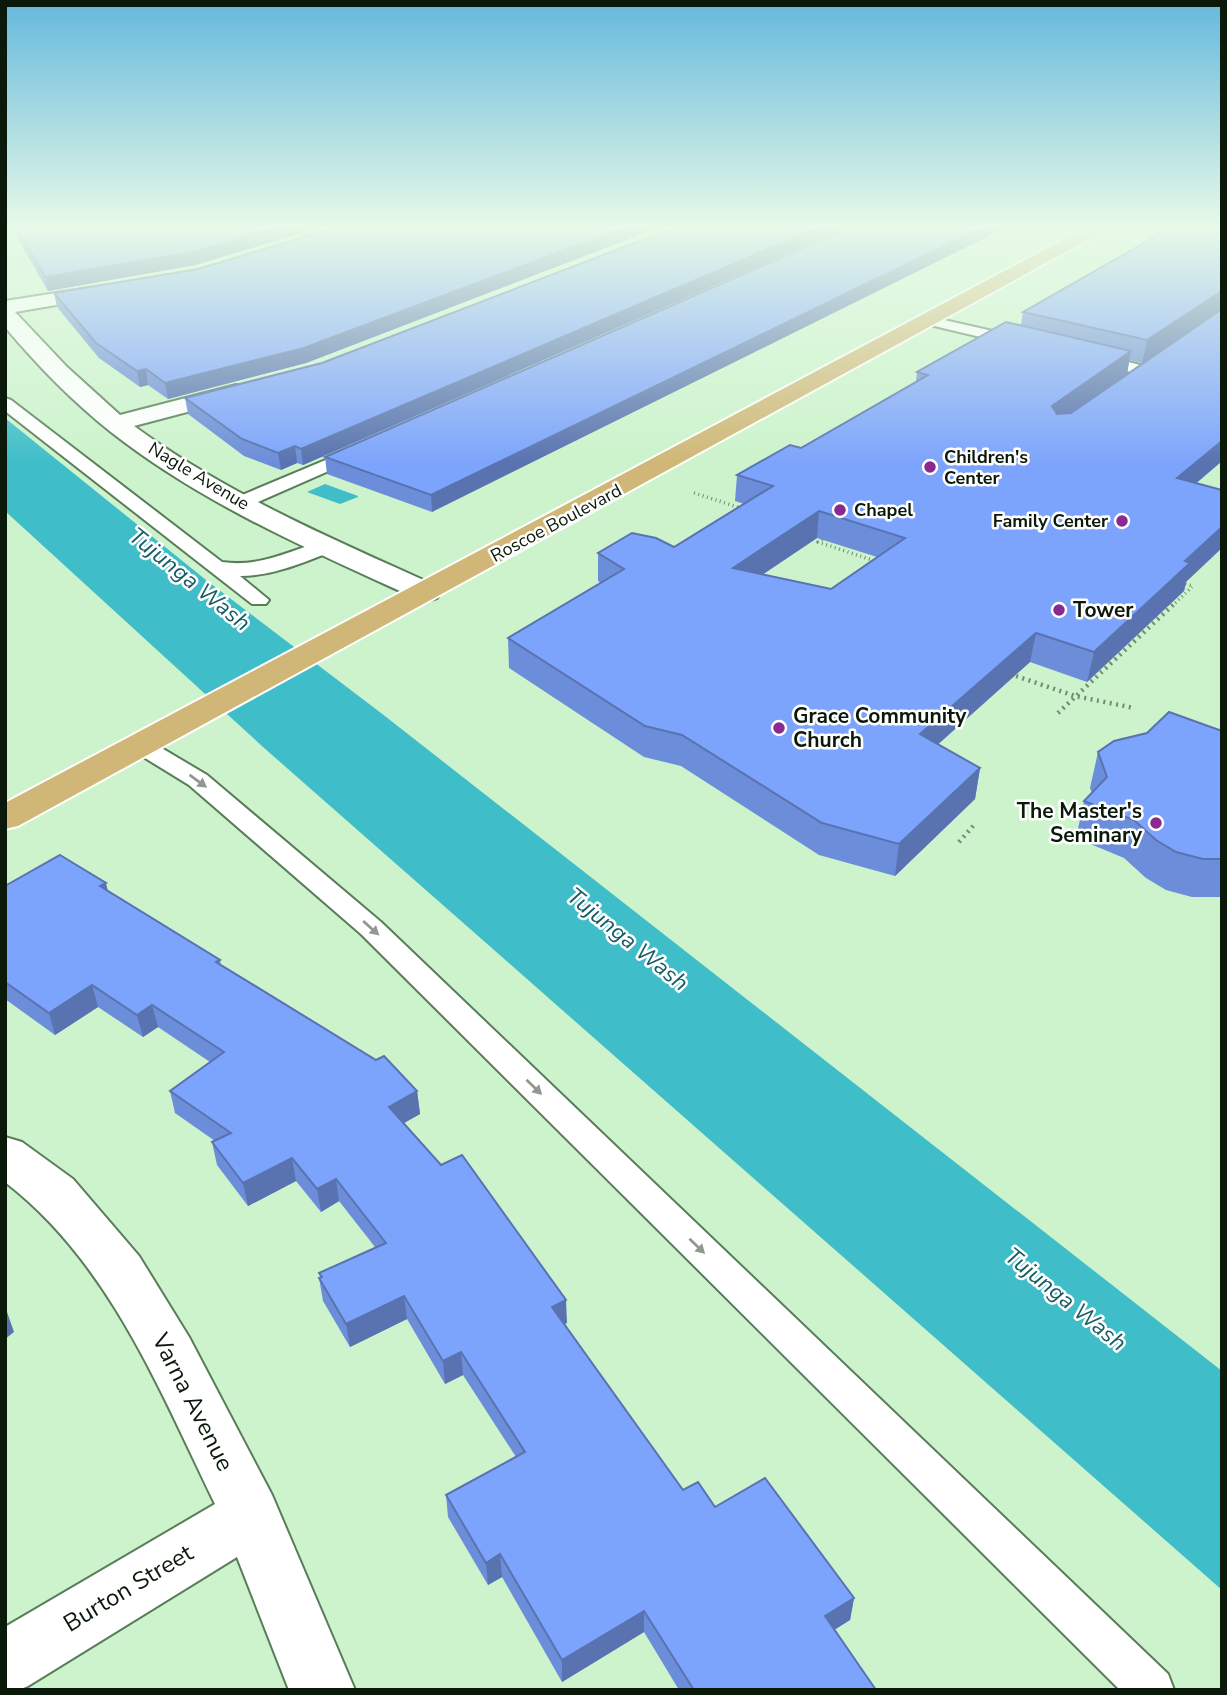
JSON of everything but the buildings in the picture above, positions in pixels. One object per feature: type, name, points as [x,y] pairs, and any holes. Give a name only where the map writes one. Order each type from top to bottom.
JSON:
[{"type":"main road","name":"Roscoe Boulevard","points":[[5,818],[962,304]]},
{"type":"street","points":[[5,307],[23,304]]},
{"type":"street","name":"Nagle Avenue","points":[[5,313],[43,358],[116,423],[160,455],[242,502],[426,592]]},
{"type":"street","points":[[116,423],[260,386]]},
{"type":"street","name":"Varna Avenue","points":[[5,1155],[55,1193],[121,1271],[170,1353],[251,1515],[322,1690]]},
{"type":"street","name":"Burton Street","points":[[5,1663],[251,1515]]},
{"type":"lane","points":[[931,321],[1027,343]]},
{"type":"lane","points":[[1080,355],[1152,367],[1124,386]]},
{"type":"lane","points":[[5,403],[259,600]]},
{"type":"lane","points":[[242,502],[369,446]]},
{"type":"lane","points":[[216,567],[237,571],[261,570],[282,565],[328,546]]},
{"type":"lane","points":[[154,738],[198,780],[371,928],[1152,1690]]},
{"type":"path","points":[[694,493],[753,512]]},
{"type":"path","points":[[815,532],[827,536],[818,542],[887,565]]},
{"type":"path","points":[[1058,713],[1193,586],[1180,582]]},
{"type":"path","points":[[1001,670],[1075,696],[1134,708]]},
{"type":"path","points":[[959,842],[974,825]]},
{"type":"water","name":"Tujunga Wash","points":[[5,418],[206,580],[381,713],[1222,1371],[1222,1590],[263,747],[5,511]]},
{"type":"water","points":[[325,484],[358,497],[340,504],[307,492]]},
{"type":"place","name":"Children's Center","points":[[930,467]]},
{"type":"place","name":"Chapel","points":[[840,510]]},
{"type":"place","name":"Family Center","points":[[1122,521]]},
{"type":"place","name":"Tower","points":[[1059,610]]},
{"type":"place","name":"Grace Community Church","points":[[779,728]]},
{"type":"place","name":"The Master's Seminary","points":[[1156,823]]}]
